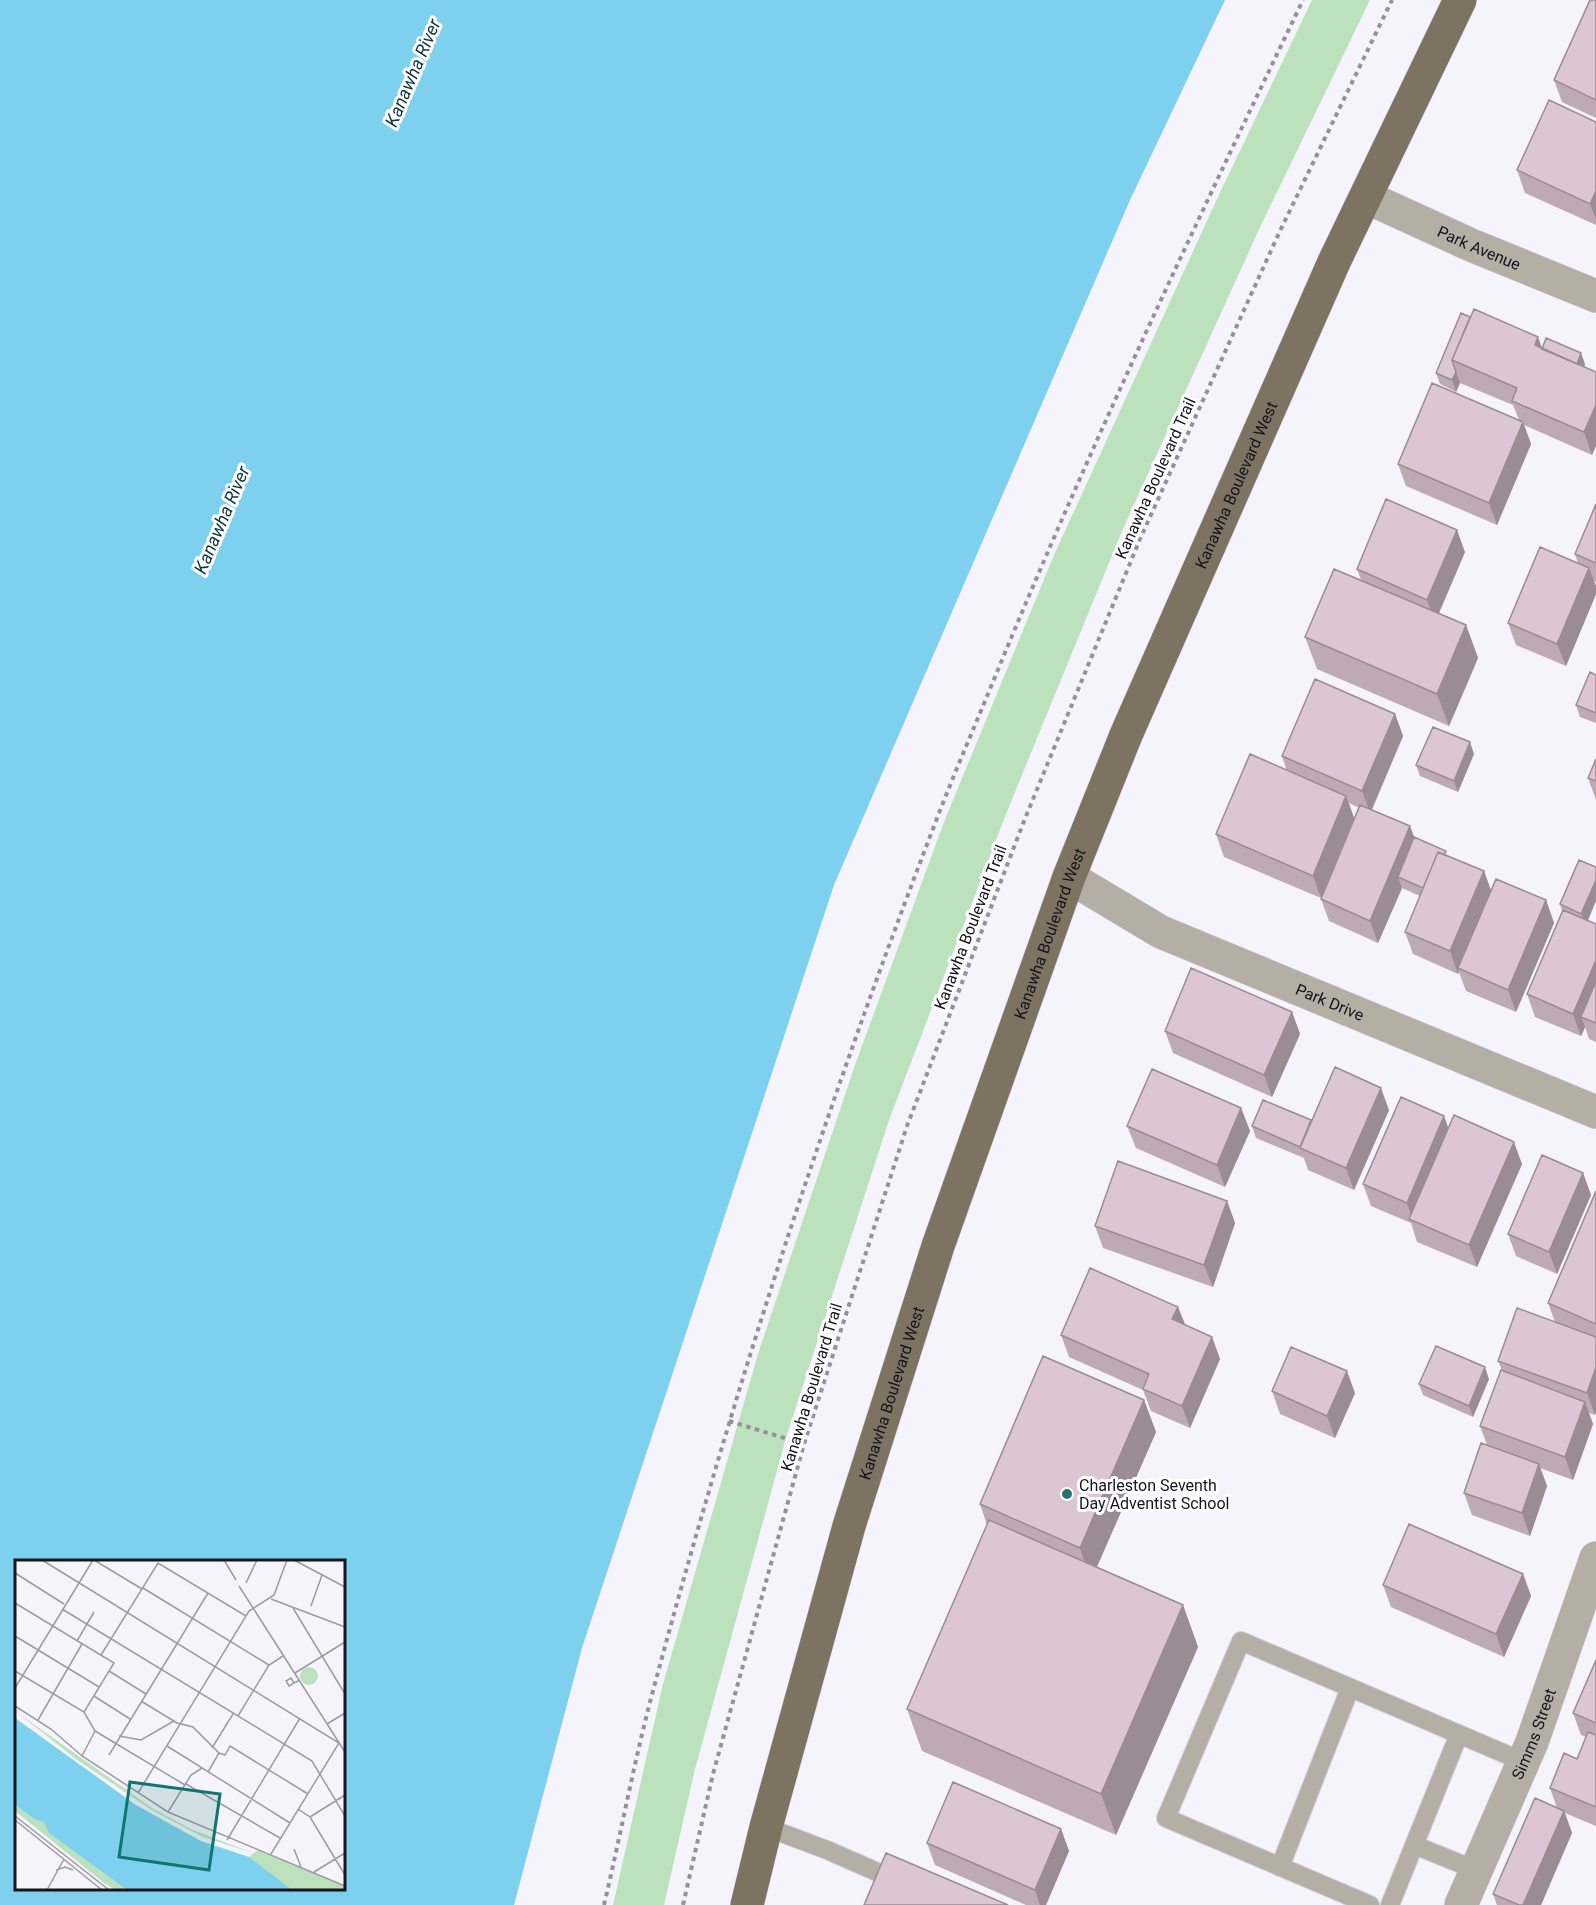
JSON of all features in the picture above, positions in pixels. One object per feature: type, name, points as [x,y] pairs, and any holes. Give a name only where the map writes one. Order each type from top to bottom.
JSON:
[{"type":"main road","name":"Kanawha Boulevard West","points":[[747,1905],[766,1827],[859,1492],[938,1246],[1069,877],[1126,735],[1334,262],[1460,0]]},
{"type":"street","name":"Park Avenue","points":[[1366,197],[1471,245],[1596,296]]},
{"type":"street","name":"Park Drive","points":[[1069,877],[1161,932],[1596,1112]]},
{"type":"street","name":"Simms Street","points":[[1461,1905],[1524,1762],[1596,1558]]},
{"type":"lane","points":[[1370,1905],[1166,1818],[1240,1641],[1524,1762]]},
{"type":"lane","points":[[1280,1867],[1350,1688]]},
{"type":"lane","points":[[1390,1905],[1460,1734]]},
{"type":"lane","points":[[766,1827],[827,1850],[911,1887]]},
{"type":"lane","points":[[1414,1845],[1476,1870]]},
{"type":"path","points":[[604,1905],[655,1681],[750,1352],[847,1062],[936,819],[1046,552],[1210,195],[1303,0]]},
{"type":"path","name":"Kanawha Boulevard Trail","points":[[684,1905],[713,1774],[804,1444],[906,1126],[1024,821],[1150,517],[1279,233],[1392,0]]},
{"type":"path","points":[[729,1421],[804,1444]]},
{"type":"green space","points":[[1312,0],[1370,0],[1261,225],[1122,531],[1006,814],[889,1120],[786,1438],[695,1769],[664,1905],[613,1905],[663,1684],[758,1354],[855,1065],[944,822],[1054,555],[1217,199]]},
{"type":"water","name":"Kanawha River","points":[[0,0],[1225,0],[1130,200],[834,885],[582,1648],[514,1905],[0,1905]]},
{"type":"building","points":[[1590,0],[1596,0],[1596,100],[1554,80]]},
{"type":"building","points":[[1549,100],[1596,122],[1596,191],[1590,204],[1517,170]]},
{"type":"building","points":[[1474,309],[1538,337],[1535,345],[1596,372],[1596,405],[1584,432],[1512,401],[1517,388],[1452,360]]},
{"type":"building","points":[[1461,313],[1470,317],[1452,360],[1456,372],[1452,380],[1436,373]]},
{"type":"building","points":[[1546,338],[1581,353],[1577,364],[1542,349]]},
{"type":"building","points":[[1432,383],[1523,422],[1489,503],[1398,464]]},
{"type":"building","points":[[1386,499],[1457,530],[1427,600],[1357,569]]},
{"type":"building","points":[[1596,504],[1596,563],[1575,554]]},
{"type":"building","points":[[1540,547],[1589,568],[1557,644],[1508,623]]},
{"type":"building","points":[[1334,569],[1466,625],[1437,694],[1305,637]]},
{"type":"building","points":[[1590,672],[1596,675],[1596,713],[1576,705]]},
{"type":"building","points":[[1315,679],[1395,714],[1362,791],[1282,756]]},
{"type":"building","points":[[1433,727],[1470,742],[1454,781],[1416,765]]},
{"type":"building","points":[[1250,754],[1346,796],[1313,876],[1216,834]]},
{"type":"building","points":[[1596,759],[1596,781],[1588,778]]},
{"type":"building","points":[[1360,805],[1410,826],[1370,921],[1321,899]]},
{"type":"building","points":[[1414,837],[1446,851],[1444,855],[1438,852],[1423,888],[1398,877]]},
{"type":"building","points":[[1438,852],[1484,871],[1450,951],[1405,932]]},
{"type":"building","points":[[1579,860],[1596,867],[1596,880],[1581,914],[1560,904]]},
{"type":"building","points":[[1496,879],[1546,900],[1508,990],[1458,968]]},
{"type":"building","points":[[1563,910],[1596,924],[1596,960],[1573,1014],[1527,994]]},
{"type":"building","points":[[1191,968],[1292,1012],[1264,1075],[1165,1031]]},
{"type":"building","points":[[1596,981],[1596,1023],[1581,1017]]},
{"type":"building","points":[[1335,1067],[1381,1088],[1346,1168],[1300,1148]]},
{"type":"building","points":[[1152,1069],[1241,1108],[1217,1165],[1127,1126]]},
{"type":"building","points":[[1401,1097],[1444,1116],[1407,1203],[1363,1184]]},
{"type":"building","points":[[1263,1100],[1311,1120],[1300,1147],[1252,1126]]},
{"type":"building","points":[[1454,1115],[1514,1142],[1469,1245],[1409,1219]]},
{"type":"building","points":[[1542,1155],[1583,1173],[1549,1252],[1508,1234]]},
{"type":"building","points":[[1118,1161],[1227,1201],[1204,1265],[1095,1226]]},
{"type":"building","points":[[1596,1191],[1596,1324],[1548,1303]]},
{"type":"building","points":[[1090,1268],[1178,1307],[1172,1319],[1212,1337],[1182,1406],[1143,1389],[1149,1374],[1061,1335]]},
{"type":"building","points":[[1517,1308],[1596,1337],[1596,1367],[1587,1393],[1498,1361]]},
{"type":"building","points":[[1436,1346],[1485,1367],[1469,1406],[1419,1384]]},
{"type":"building","points":[[1291,1347],[1347,1371],[1327,1416],[1272,1391]]},
{"type":"building","points":[[1043,1356],[1144,1400],[1080,1548],[980,1504]]},
{"type":"building","points":[[1501,1370],[1585,1402],[1565,1457],[1480,1426]]},
{"type":"building","points":[[1481,1443],[1539,1464],[1522,1513],[1464,1493]]},
{"type":"building","points":[[989,1520],[1183,1605],[1101,1794],[907,1709]]},
{"type":"building","points":[[1409,1524],[1523,1574],[1496,1634],[1383,1585]]},
{"type":"building","points":[[1596,1660],[1596,1723],[1573,1713]]},
{"type":"building","points":[[1588,1732],[1596,1735],[1596,1807],[1550,1788],[1564,1753],[1577,1759]]},
{"type":"building","points":[[953,1782],[1061,1829],[1035,1890],[927,1843]]},
{"type":"building","points":[[1535,1798],[1564,1811],[1523,1905],[1519,1905],[1493,1894]]},
{"type":"building","points":[[886,1853],[1008,1905],[864,1905]]},
{"type":"place","name":"Charleston Seventh Day Adventist School","points":[[1067,1494]]}]
